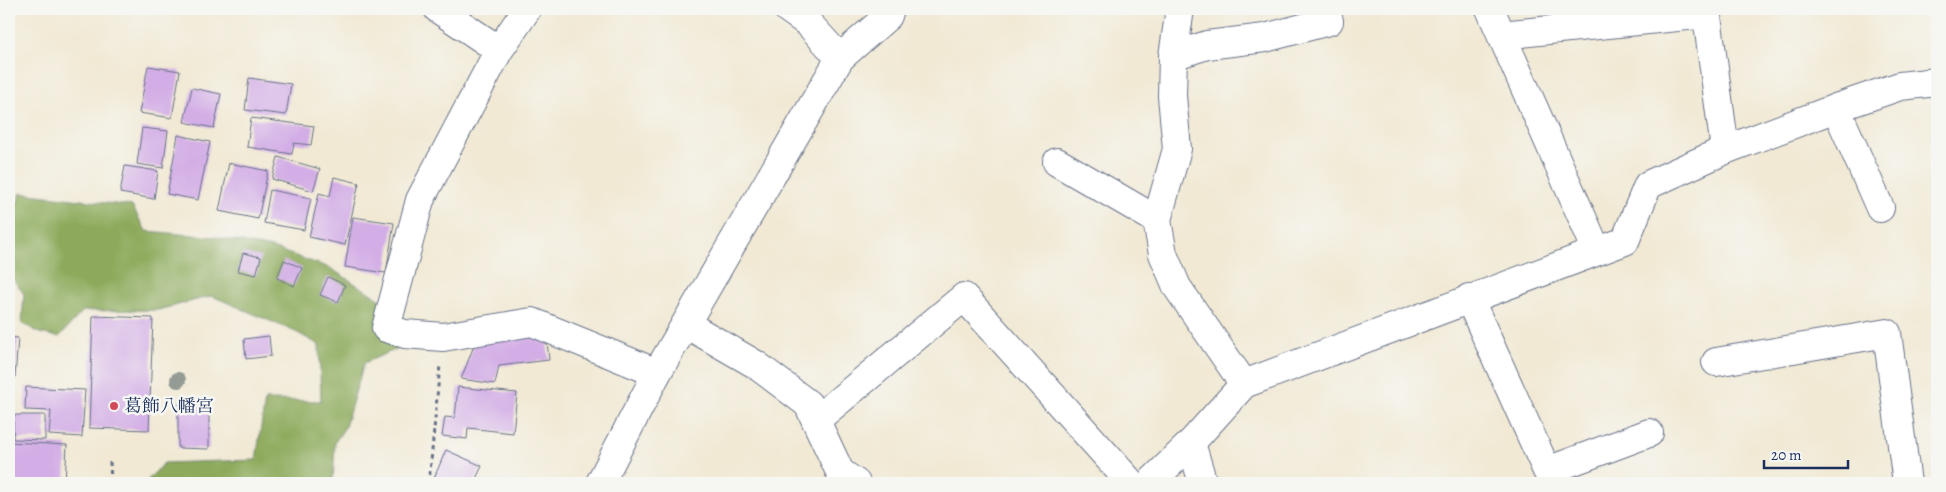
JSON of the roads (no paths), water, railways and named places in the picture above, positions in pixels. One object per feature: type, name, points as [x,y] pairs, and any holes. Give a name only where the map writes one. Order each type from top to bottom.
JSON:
[{"type":"street","points":[[438,9],[498,50]]},
{"type":"street","points":[[527,9],[498,50],[420,200],[386,328],[405,334],[443,337],[532,322],[657,373]]},
{"type":"street","points":[[788,9],[808,23],[840,58]]},
{"type":"street","points":[[600,483],[657,373],[840,58],[888,16],[890,9]]},
{"type":"street","points":[[1180,9],[1173,56],[1172,96],[1177,149],[1157,220],[1163,254],[1177,287],[1244,384]]},
{"type":"street","points":[[1173,56],[1207,45],[1265,38],[1330,21],[1324,9]]},
{"type":"street","points":[[1490,9],[1596,252]]},
{"type":"street","points":[[1501,35],[1706,12],[1725,150]]},
{"type":"street","points":[[1150,483],[1191,443],[1244,384],[1469,298],[1625,242],[1648,185],[1725,150],[1900,86],[1937,82]]},
{"type":"street","points":[[1836,108],[1880,208]]},
{"type":"street","points":[[1057,162],[1157,220]]},
{"type":"street","points":[[816,420],[964,297],[1131,483]]},
{"type":"street","points":[[1469,298],[1550,477],[1649,433]]},
{"type":"street","points":[[686,324],[755,364],[808,404],[840,472],[856,483]]},
{"type":"street","points":[[1716,362],[1886,333],[1906,483]]},
{"type":"street","points":[[1191,443],[1203,483]]},
{"type":"place","name":"葛飾八幡宮","points":[[114,406]]}]
